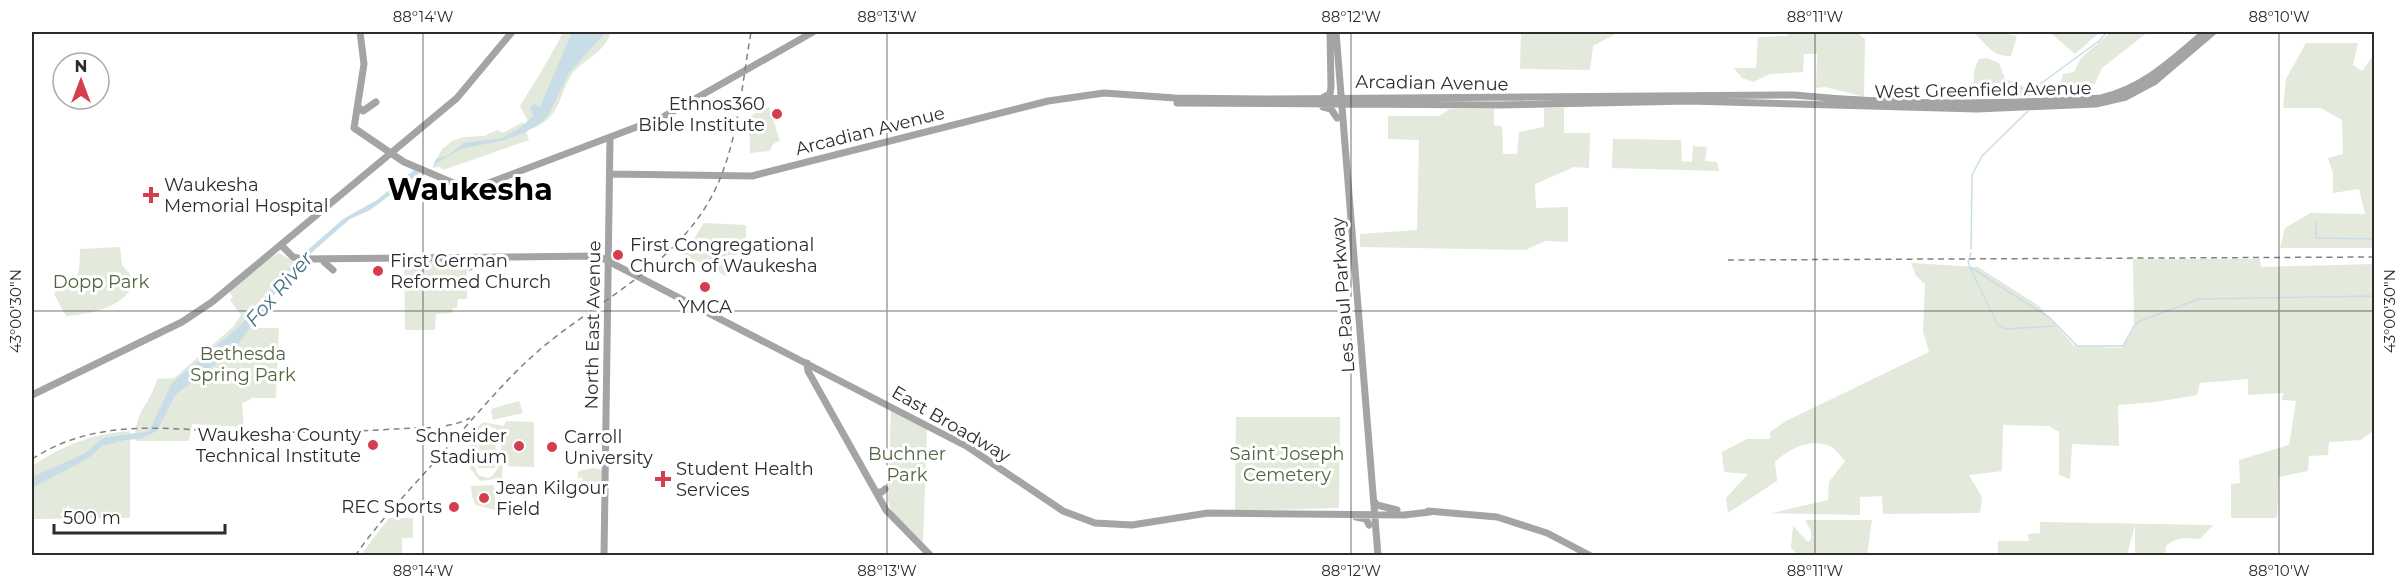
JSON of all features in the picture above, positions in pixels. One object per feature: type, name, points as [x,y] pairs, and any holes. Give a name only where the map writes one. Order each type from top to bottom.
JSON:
[{"type":"main road","points":[[360,32],[364,57],[354,128],[391,153],[419,168],[470,190],[663,117],[813,32]]},
{"type":"main road","points":[[32,394],[189,318],[212,302],[458,98],[512,32]]},
{"type":"main road","points":[[1300,104],[1300,101],[1321,98],[1330,94],[1333,32]]},
{"type":"main road","points":[[1333,32],[1338,60],[1341,88],[1339,101],[1347,162]]},
{"type":"main road","name":"West Greenfield Avenue","points":[[2056,103],[2101,98],[2124,92],[2147,81],[2205,32]]},
{"type":"main road","name":"West Greenfield Avenue","points":[[1730,99],[1794,95],[1859,101],[2096,104],[2135,93],[2172,69],[2213,32]]},
{"type":"main road","points":[[1341,88],[1346,93],[1358,97]]},
{"type":"main road","name":"Arcadian Avenue","points":[[611,174],[746,177],[1061,98],[1095,93],[1193,99],[1321,98],[1354,105],[1484,105],[1671,99]]},
{"type":"main road","name":"Arcadian Avenue","points":[[1133,95],[1190,104],[1300,104]]},
{"type":"main road","name":"Arcadian Avenue","points":[[1339,101],[1358,97],[1484,100],[1730,99]]},
{"type":"main road","points":[[1300,104],[1393,101],[1405,98]]},
{"type":"main road","points":[[358,107],[363,111],[376,102]]},
{"type":"main road","points":[[1300,104],[1328,108],[1337,118]]},
{"type":"main road","points":[[1347,162],[1347,113],[1354,105]]},
{"type":"main road","name":"North East Avenue","points":[[604,555],[610,138]]},
{"type":"main road","name":"Les Paul Parkway","points":[[1347,162],[1374,501],[1371,512],[1378,553]]},
{"type":"main road","name":"East Broadway","points":[[281,245],[297,259],[598,256],[968,447],[1063,511],[1088,521],[1123,526],[1206,513],[1371,512],[1386,514],[1430,512]]},
{"type":"main road","points":[[457,258],[466,260],[470,267]]},
{"type":"main road","points":[[311,259],[327,262],[333,270]]},
{"type":"main road","points":[[736,327],[746,322]]},
{"type":"main road","points":[[1354,334],[1358,337],[1364,375]]},
{"type":"main road","points":[[807,363],[808,371],[886,510],[931,555]]},
{"type":"main road","points":[[876,492],[885,489]]},
{"type":"main road","points":[[1374,501],[1377,505],[1398,510]]},
{"type":"main road","name":"East Broadway","points":[[1331,513],[1398,510],[1495,517],[1547,533],[1591,555]]},
{"type":"main road","points":[[1371,512],[1378,553]]},
{"type":"main road","points":[[1341,514],[1364,519],[1369,525]]},
{"type":"main road","points":[[1377,538],[1380,518],[1386,514]]},
{"type":"green space","points":[[563,32],[611,32],[608,40],[598,52],[574,71],[553,113],[532,129],[520,106]]},
{"type":"green space","points":[[1521,32],[1619,32],[1593,46],[1590,70],[1520,69]]},
{"type":"green space","points":[[1789,32],[1856,32],[1865,39],[1864,97],[1825,87],[1816,88],[1817,54],[1804,54],[1803,72],[1770,74],[1753,82],[1742,78],[1734,68],[1756,68],[1758,37],[1788,36]]},
{"type":"green space","points":[[1976,32],[1996,32],[2017,36],[2011,56],[1995,53],[1976,35]]},
{"type":"green space","points":[[2100,32],[2075,54],[2052,34]]},
{"type":"green space","points":[[2111,32],[2148,32],[2102,68],[2095,84],[2077,85],[2076,94],[2058,92],[2063,74],[2074,72],[2081,58]]},
{"type":"green space","points":[[2306,43],[2358,43],[2353,65],[2362,71],[2374,57],[2374,248],[2280,248],[2285,228],[2310,213],[2365,214],[2359,189],[2333,193],[2333,173],[2328,158],[2343,154],[2342,120],[2321,108],[2283,108],[2286,79]]},
{"type":"green space","points":[[1987,58],[1999,63],[2005,79],[2022,85],[2025,89],[2022,97],[1977,97],[1974,87],[1975,68],[1979,59]]},
{"type":"green space","points":[[769,107],[780,141],[773,144],[770,151],[750,153],[750,139],[745,118]]},
{"type":"green space","points":[[1544,108],[1564,108],[1564,133],[1590,133],[1589,168],[1574,167],[1535,184],[1536,208],[1568,207],[1568,242],[1545,241],[1526,250],[1360,247],[1360,234],[1417,230],[1419,140],[1388,139],[1388,116],[1439,116],[1450,109],[1494,109],[1494,125],[1502,126],[1503,154],[1517,154],[1519,132],[1544,127]]},
{"type":"green space","points":[[523,122],[529,140],[443,170],[440,167],[432,168],[442,149],[452,141],[464,137],[484,136],[497,130],[503,133]]},
{"type":"green space","points":[[1613,139],[1681,140],[1682,161],[1692,162],[1693,146],[1707,147],[1705,161],[1717,162],[1719,171],[1612,168]]},
{"type":"green space","points":[[704,223],[746,225],[746,250],[737,249],[737,255],[727,255],[726,276],[684,254]]},
{"type":"green space","name":"Dopp Park","points":[[120,247],[122,265],[135,280],[131,289],[116,303],[107,307],[66,316],[54,294],[57,290],[70,284],[77,276],[80,249]]},
{"type":"green space","name":"Bethesda Spring Park","points":[[279,253],[294,262],[244,319],[251,328],[279,328],[276,398],[253,398],[242,403],[244,427],[192,424],[189,441],[136,441],[137,423],[157,379],[174,378],[233,327],[241,315],[230,300],[233,297],[229,291],[268,259]]},
{"type":"green space","points":[[2133,259],[2260,259],[2261,267],[2374,264],[2374,430],[2361,440],[2329,442],[2328,455],[2309,456],[2308,471],[2279,477],[2277,518],[2231,518],[2231,484],[2240,483],[2239,460],[2289,445],[2296,401],[2282,400],[2283,393],[2248,395],[2248,379],[2200,383],[2197,395],[2118,405],[2119,446],[2072,444],[2070,479],[2059,475],[2059,432],[2049,426],[2003,425],[2002,471],[1969,475],[1982,497],[1980,513],[1883,514],[1882,496],[1860,497],[1860,515],[1772,513],[1828,500],[1829,482],[1845,461],[1832,447],[1817,443],[1794,448],[1781,457],[1775,462],[1777,481],[1728,513],[1726,498],[1748,474],[1724,472],[1722,452],[1747,439],[1770,439],[1770,432],[1786,421],[1929,352],[1923,331],[1925,284],[1916,276],[1911,263],[1978,267],[2039,306],[2074,346],[2121,348],[2134,328]]},
{"type":"green space","points":[[460,260],[467,266],[467,299],[458,299],[457,308],[453,308],[452,313],[436,314],[435,330],[405,330],[404,262]]},
{"type":"green space","points":[[519,401],[523,413],[493,420],[491,409]]},
{"type":"green space","name":"Buchner Park","points":[[891,409],[927,428],[923,542],[892,512],[888,501]]},
{"type":"green space","name":"Saint Joseph Cemetery","points":[[1236,417],[1340,417],[1339,508],[1235,511]]},
{"type":"green space","name":"Schneider Stadium","points":[[506,421],[534,422],[534,467],[504,466],[503,452],[502,478],[480,481],[470,468],[472,432],[483,422],[504,426]],"holes":[[[483,426],[495,428],[500,440],[501,455],[497,470],[488,478],[478,475],[474,464],[477,466],[477,437],[475,437],[474,463],[474,436]]]},
{"type":"green space","points":[[130,431],[130,518],[32,519],[32,466],[78,442]]},
{"type":"green space","points":[[479,438],[496,438],[495,468],[478,468]]},
{"type":"green space","points":[[594,468],[602,470],[602,492],[580,489],[578,483],[583,479],[580,477],[578,480],[578,471]]},
{"type":"green space","name":"Jean Kilgour Field","points":[[493,485],[495,510],[476,505],[472,497],[471,486]]},
{"type":"green space","points":[[389,518],[413,518],[413,538],[402,538],[402,555],[360,556]]},
{"type":"green space","points":[[1805,520],[1872,520],[1867,555],[1798,555],[1791,548],[1793,526],[1808,542],[1811,539],[1811,531]]},
{"type":"green space","points":[[2040,522],[2213,525],[2200,539],[2182,538],[2170,543],[2166,546],[2165,555],[2135,555],[2135,525],[2127,555],[1998,555],[1998,541],[2029,541],[2028,534],[2040,533]]},
{"type":"water","points":[[572,32],[606,32],[569,73],[550,112],[543,121],[526,132],[504,140],[461,149],[433,165],[436,159],[449,155],[464,143],[502,138],[520,128],[533,116],[530,107],[534,104],[540,107]]},
{"type":"water","name":"Fox River","points":[[414,170],[420,173],[370,210],[350,219],[310,254],[272,297],[234,350],[175,395],[157,431],[140,439],[102,446],[87,459],[32,488],[32,477],[84,454],[103,438],[149,431],[172,383],[240,326],[293,263],[343,219],[377,200]]},
{"type":"waterway","points":[[2029,96],[2036,87],[2099,41],[2107,32]]},
{"type":"waterway","points":[[1971,249],[1972,175],[1982,156],[2028,111]]},
{"type":"waterway","points":[[2316,222],[2316,238],[2374,239]]},
{"type":"waterway","points":[[1971,253],[1968,262],[1970,267],[2050,318],[2077,346],[2123,346],[2134,326],[2140,321],[2199,299],[2374,296]]},
{"type":"waterway","points":[[1970,268],[1998,325],[2006,329],[2055,326]]},
{"type":"railway","points":[[355,556],[374,530],[516,372],[544,346],[654,264],[692,226],[708,203],[726,163],[737,119],[751,32]]},
{"type":"railway","points":[[1728,260],[2374,257]]},
{"type":"railway","points":[[32,459],[57,445],[108,431],[161,428],[263,432],[357,431],[443,426],[470,418]]},
{"type":"place","name":"Ethnos360 Bible Institute","points":[[777,114]]},
{"type":"place","name":"Waukesha Memorial Hospital","points":[[151,195]]},
{"type":"place","name":"First Congregational Church of Waukesha","points":[[618,255]]},
{"type":"place","name":"First German Reformed Church","points":[[378,271]]},
{"type":"place","name":"YMCA","points":[[705,287]]},
{"type":"place","name":"Waukesha County Technical Institute","points":[[373,445]]},
{"type":"place","name":"Schneider Stadium","points":[[519,446]]},
{"type":"place","name":"Carroll University","points":[[552,447]]},
{"type":"place","name":"Student Health Services","points":[[663,479]]},
{"type":"place","name":"Jean Kilgour Field","points":[[484,498]]},
{"type":"place","name":"REC Sports","points":[[454,507]]},
{"type":"district","name":"Waukesha","points":[[470,189]]}]
